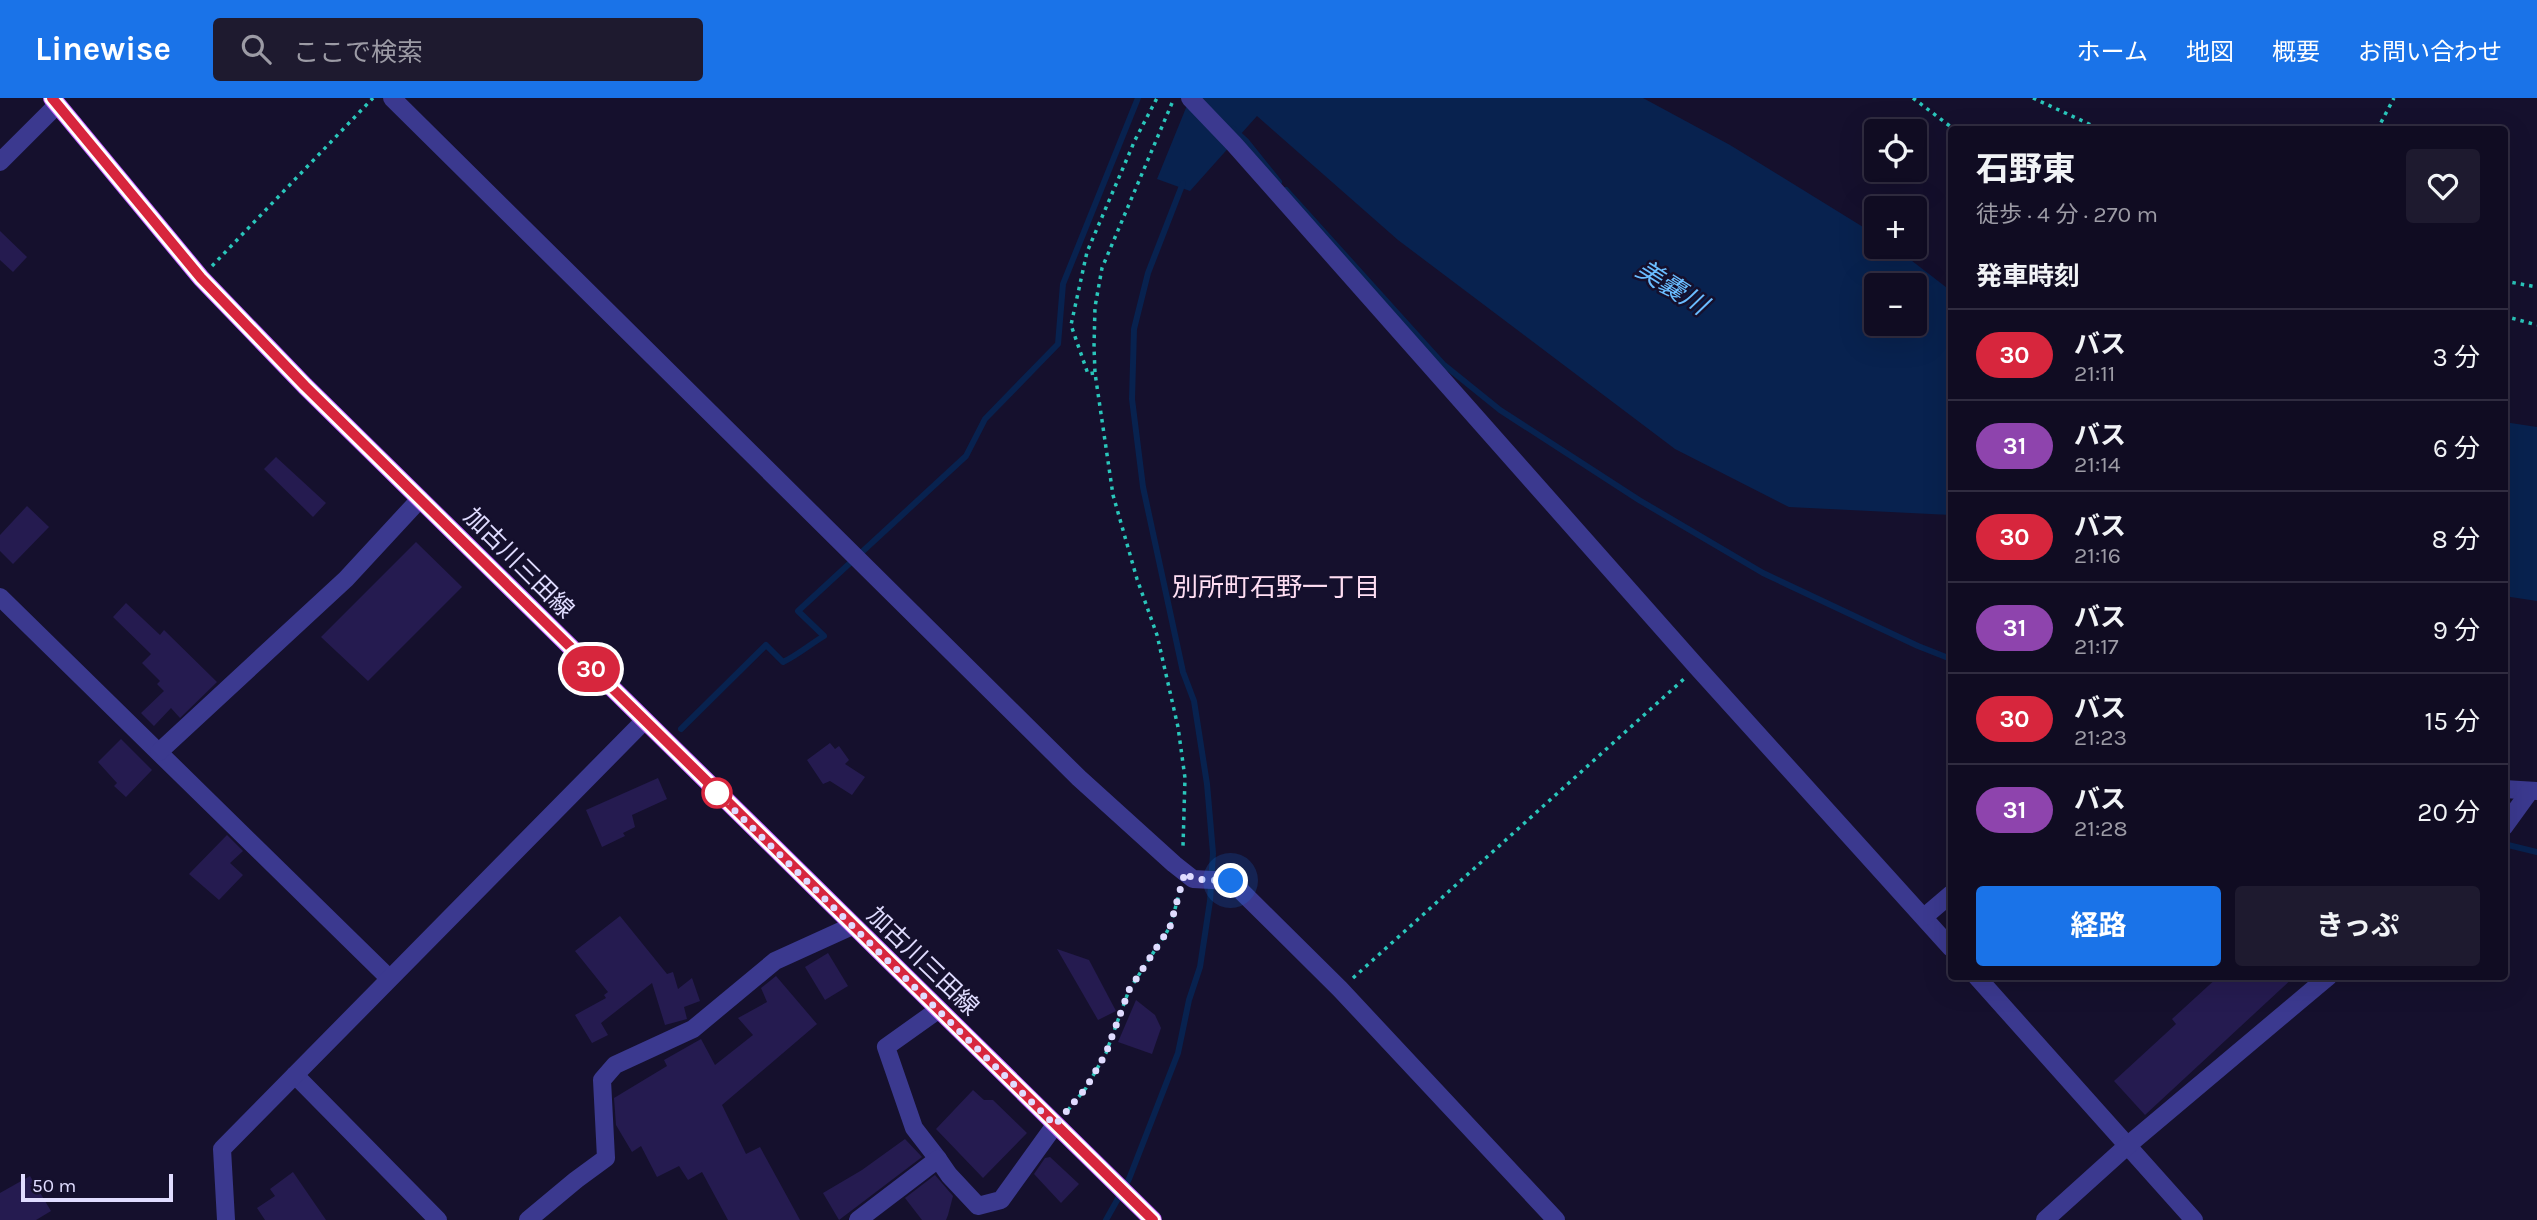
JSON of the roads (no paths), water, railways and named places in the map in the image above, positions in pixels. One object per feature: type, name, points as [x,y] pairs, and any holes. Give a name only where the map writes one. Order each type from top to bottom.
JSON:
[{"type":"main road","name":"加古川三田線","points":[[54,101],[201,278],[305,386],[1153,1220]]},
{"type":"street","points":[[392,98],[1079,778],[1184,872],[1231,881],[1340,989],[1556,1220]]},
{"type":"street","points":[[1190,98],[1948,945]]},
{"type":"street","points":[[0,162],[54,101]]},
{"type":"street","points":[[159,752],[346,579],[420,499]]},
{"type":"street","points":[[0,597],[389,978]]},
{"type":"street","points":[[226,1220],[222,1149],[644,721]]},
{"type":"street","points":[[2508,789],[2533,791]]},
{"type":"street","points":[[2508,822],[2533,791]]},
{"type":"street","points":[[1924,917],[1948,897]]},
{"type":"street","points":[[528,1220],[606,1158],[602,1080],[615,1065],[693,1029],[775,961],[852,926]]},
{"type":"street","points":[[1980,980],[2194,1220]]},
{"type":"street","points":[[2045,1220],[2127,1146],[2324,980]]},
{"type":"street","points":[[938,1010],[886,1047],[914,1128],[949,1175],[978,1206],[1001,1200],[1055,1125]]},
{"type":"street","points":[[295,1075],[438,1220]]},
{"type":"street","points":[[858,1220],[938,1159]]},
{"type":"water","name":"美嚢川","points":[[1190,98],[1643,98],[1730,145],[1864,228],[1864,259],[1910,259],[1948,289],[1948,515],[1789,507],[1675,449],[1398,240],[1257,116],[1190,191],[1157,179]]},
{"type":"water","points":[[2508,423],[2537,427],[2537,601],[2508,597]]},
{"type":"waterway","points":[[681,729],[766,645],[783,662],[824,636],[798,611],[966,456],[985,419],[1058,344],[1063,284],[1138,98]]},
{"type":"waterway","points":[[1233,129],[1279,182]]},
{"type":"waterway","points":[[1106,1220],[1129,1179],[1178,1053],[1189,1000],[1200,967],[1210,901],[1213,853],[1207,784],[1194,701],[1183,672],[1143,487],[1132,399],[1134,329],[1148,273],[1183,183]]},
{"type":"waterway","points":[[1286,190],[1443,364],[1500,410],[1639,500],[1763,573],[1948,658]]},
{"type":"waterway","points":[[2508,845],[2537,852]]},
{"type":"district","name":"別所町石野一丁目","points":[[1276,587]]}]
